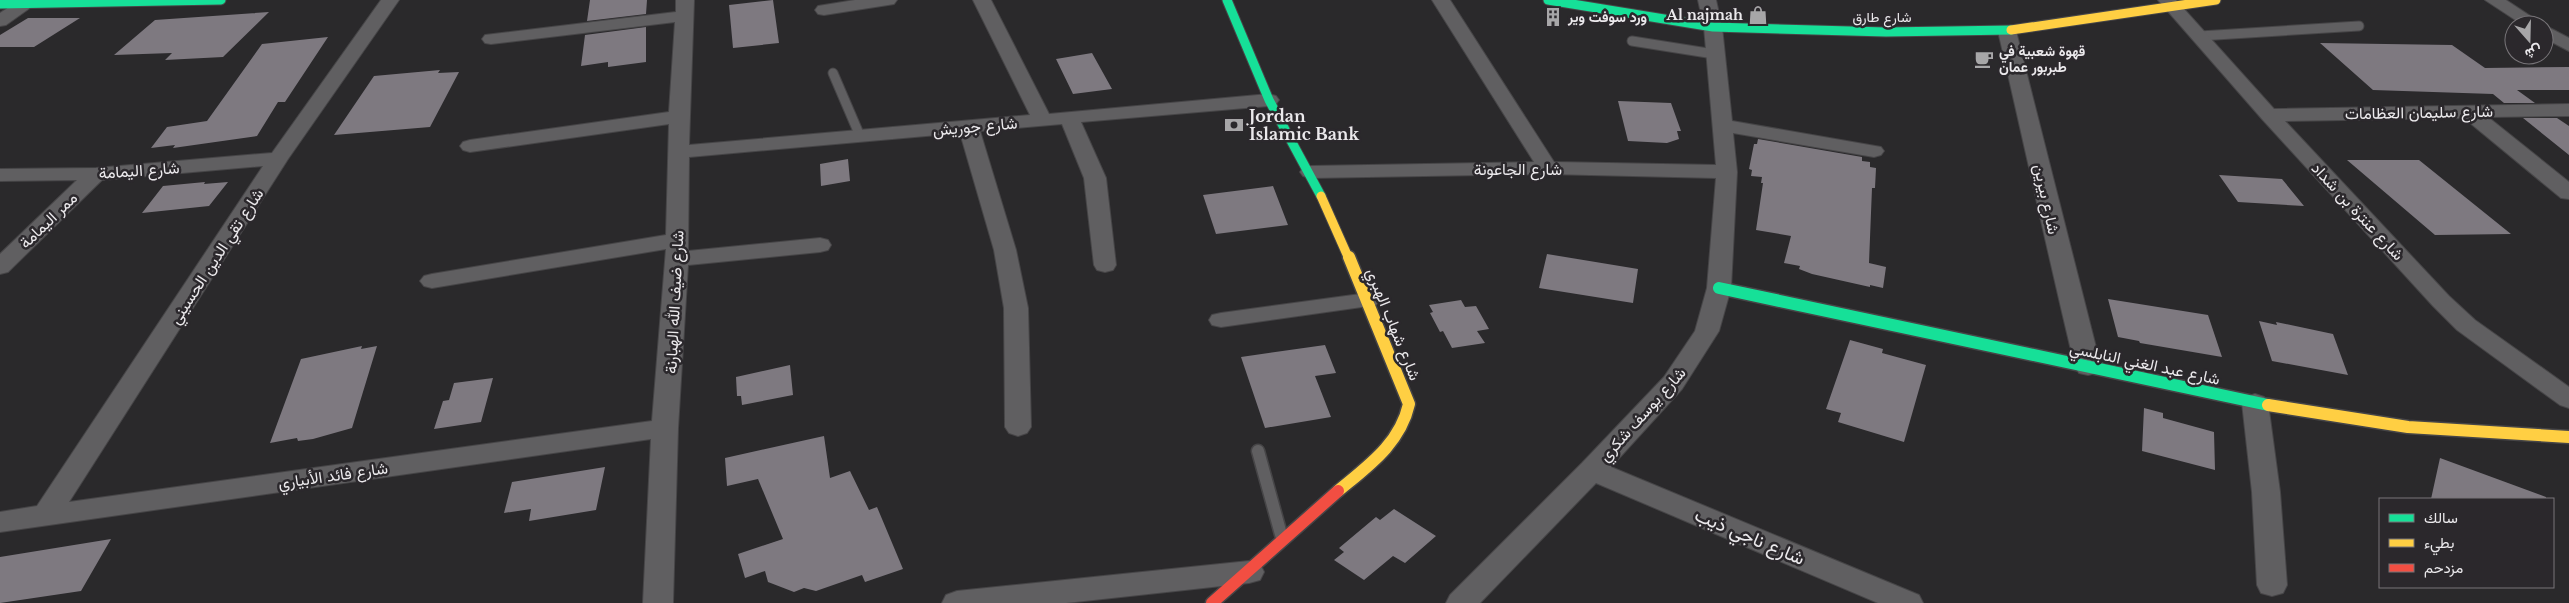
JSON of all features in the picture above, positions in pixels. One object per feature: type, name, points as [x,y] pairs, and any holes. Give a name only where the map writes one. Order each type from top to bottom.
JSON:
[{"type":"street","points":[[0,4],[221,0]]},
{"type":"street","name":"شارع تقي الدين الحسيني","points":[[46,516],[278,159],[390,0]]},
{"type":"street","points":[[824,10],[888,0]]},
{"type":"street","points":[[982,0],[1042,120]]},
{"type":"street","name":"شارع شهاب الهبري","points":[[1212,603],[1390,445],[1403,431],[1408,418],[1406,398],[1368,300],[1310,172],[1269,100],[1227,0]]},
{"type":"street","points":[[1441,0],[1548,168]]},
{"type":"street","name":"شارع طارق","points":[[1548,0],[1801,22],[1980,22],[2042,17],[2146,0]]},
{"type":"street","name":"شارع طارق","points":[[1613,0],[1710,14],[1886,32],[2007,31],[2170,3],[2216,0]]},
{"type":"street","points":[[2494,0],[2519,15]]},
{"type":"street","points":[[0,21],[29,2]]},
{"type":"street","name":"شارع عنترة بن شداد","points":[[2170,3],[2269,115],[2466,326],[2569,399]]},
{"type":"street","points":[[491,39],[684,8]]},
{"type":"street","name":"شارع ضيف الله الهبارنة","points":[[658,603],[666,428],[678,250],[679,117],[684,8]]},
{"type":"street","name":"شارع يوسف شكري","points":[[1461,603],[1592,470],[1673,384],[1707,330],[1719,288],[1727,172],[1724,125],[1710,14]]},
{"type":"street","name":"شارع بيرين","points":[[2007,31],[2046,190],[2060,258],[2088,367]]},
{"type":"street","points":[[2554,36],[2569,46]]},
{"type":"street","name":"شارع جوريش","points":[[680,152],[1269,100]]},
{"type":"street","name":"شارع سليمان العظامات","points":[[2269,115],[2569,110]]},
{"type":"street","points":[[2468,112],[2569,193]]},
{"type":"street","points":[[470,146],[679,117]]},
{"type":"street","points":[[1069,118],[1095,178],[1106,265]]},
{"type":"street","points":[[1724,125],[1874,151]]},
{"type":"street","points":[[968,126],[1005,250],[1016,308],[1018,427]]},
{"type":"street","name":"شارع اليمامة","points":[[0,175],[96,174],[278,159]]},
{"type":"street","name":"شارع الجاعونة","points":[[1310,172],[1548,168],[1727,172]]},
{"type":"street","name":"ممر اليمامة","points":[[0,266],[96,174]]},
{"type":"street","points":[[432,281],[678,250],[820,245]]},
{"type":"street","name":"شارع عبد الغني النابلسي","points":[[1719,288],[2255,403],[2408,427],[2569,437]]},
{"type":"street","points":[[1221,320],[1368,300]]},
{"type":"street","points":[[2255,403],[2266,492],[2272,585]]},
{"type":"street","name":"شارع فائد الأبياري","points":[[0,522],[666,428]]},
{"type":"street","name":"شارع ناجي ذيب","points":[[1592,470],[1908,603]]},
{"type":"street","points":[[957,603],[1092,596],[1249,572]]},
{"type":"lane","points":[[2200,36],[2359,26]]},
{"type":"lane","points":[[1632,41],[1714,54]]},
{"type":"lane","points":[[833,73],[860,136]]},
{"type":"lane","points":[[1258,451],[1282,540]]},
{"type":"building","points":[[590,0],[647,0],[646,14],[587,21]]},
{"type":"building","points":[[773,0],[779,43],[733,48],[729,5]]},
{"type":"building","points":[[269,12],[223,57],[165,60],[172,53],[114,55],[155,20]]},
{"type":"building","points":[[28,18],[80,18],[34,47],[0,47],[0,35]]},
{"type":"building","points":[[646,27],[646,62],[608,67],[608,62],[581,66],[585,35]]},
{"type":"building","points":[[328,37],[285,102],[278,102],[257,136],[173,148],[175,145],[151,148],[167,127],[207,121],[262,44]]},
{"type":"building","points":[[2320,43],[2452,45],[2485,68],[2569,67],[2569,90],[2517,90],[2535,103],[2504,103],[2493,94],[2373,90]]},
{"type":"building","points":[[1092,53],[1112,89],[1073,94],[1056,59]]},
{"type":"building","points":[[440,70],[438,73],[459,72],[430,127],[334,135],[374,76]]},
{"type":"building","points":[[1618,101],[1671,103],[1681,131],[1677,131],[1679,139],[1667,143],[1628,141]]},
{"type":"building","points":[[2523,118],[2557,118],[2569,126],[2569,155]]},
{"type":"building","points":[[1758,139],[1862,157],[1862,161],[1870,162],[1870,167],[1876,168],[1875,188],[1872,188],[1869,263],[1886,267],[1883,288],[1870,285],[1870,287],[1812,274],[1799,269],[1800,266],[1784,263],[1791,236],[1756,230],[1763,183],[1761,183],[1762,177],[1751,176],[1752,170],[1749,169],[1754,144],[1757,144]]},
{"type":"building","points":[[848,159],[850,181],[821,186],[820,164]]},
{"type":"building","points":[[2347,160],[2419,160],[2511,234],[2435,235]]},
{"type":"building","points":[[2219,175],[2282,179],[2304,206],[2238,202]]},
{"type":"building","points":[[205,182],[204,184],[228,182],[209,206],[142,213],[163,186]]},
{"type":"building","points":[[1273,186],[1288,225],[1216,234],[1203,195]]},
{"type":"building","points":[[1547,254],[1638,269],[1633,303],[1539,288]]},
{"type":"building","points":[[2108,299],[2208,315],[2222,357],[2140,343],[2139,341],[2118,337]]},
{"type":"building","points":[[1461,300],[1465,307],[1476,306],[1489,329],[1477,331],[1485,343],[1452,348],[1443,331],[1440,332],[1430,313],[1433,312],[1429,305]]},
{"type":"building","points":[[2259,321],[2277,325],[2276,322],[2333,334],[2348,375],[2272,361]]},
{"type":"building","points":[[1850,340],[1883,349],[1882,353],[1926,365],[1904,442],[1838,422],[1841,413],[1826,409]]},
{"type":"building","points":[[1325,345],[1336,373],[1315,376],[1331,417],[1265,428],[1241,357]]},
{"type":"building","points":[[362,346],[361,349],[377,346],[352,428],[313,439],[298,441],[297,438],[270,443],[301,359]]},
{"type":"building","points":[[790,365],[793,395],[742,405],[741,396],[737,396],[736,377]]},
{"type":"building","points":[[493,378],[481,422],[434,429],[443,401],[449,400],[454,383]]},
{"type":"building","points":[[2144,408],[2163,413],[2163,418],[2214,432],[2215,470],[2142,451]]},
{"type":"building","points":[[824,436],[830,478],[850,471],[869,510],[877,507],[903,569],[865,582],[862,575],[816,591],[804,588],[794,592],[768,582],[765,571],[745,578],[738,554],[783,539],[758,479],[727,486],[725,458]]},
{"type":"building","points":[[2440,458],[2546,497],[2546,498],[2431,498]]},
{"type":"building","points":[[605,467],[596,510],[529,521],[531,509],[504,513],[512,482]]},
{"type":"building","points":[[1394,509],[1436,536],[1405,563],[1393,556],[1364,580],[1334,560],[1344,552],[1339,548],[1376,517],[1380,520]]},
{"type":"building","points":[[111,539],[81,591],[0,603],[0,557]]},
{"type":"traffic: fast","points":[[0,4],[221,0]]},
{"type":"traffic: fast","points":[[1227,0],[1269,100],[1310,172],[1321,196]]},
{"type":"traffic: fast","points":[[1548,0],[1713,27],[1886,32],[2011,30]]},
{"type":"traffic: fast","points":[[1719,288],[2268,405]]},
{"type":"traffic: slow","points":[[2011,30],[2216,0]]},
{"type":"traffic: slow","points":[[1321,196],[1365,293],[1409,404],[1406,418],[1392,442],[1338,491]]},
{"type":"traffic: slow","points":[[2268,405],[2408,427],[2569,437]]},
{"type":"traffic: jam","points":[[1212,603],[1338,491]]},
{"type":"place","name":"Al najmah","points":[[1758,15]]},
{"type":"place","name":"ورد سوفت وير","points":[[1553,17]]},
{"type":"place","name":"قهوة شعبية في طبربور عمان","points":[[1984,59]]},
{"type":"place","name":"Jordan Islamic Bank","points":[[1234,125]]}]
